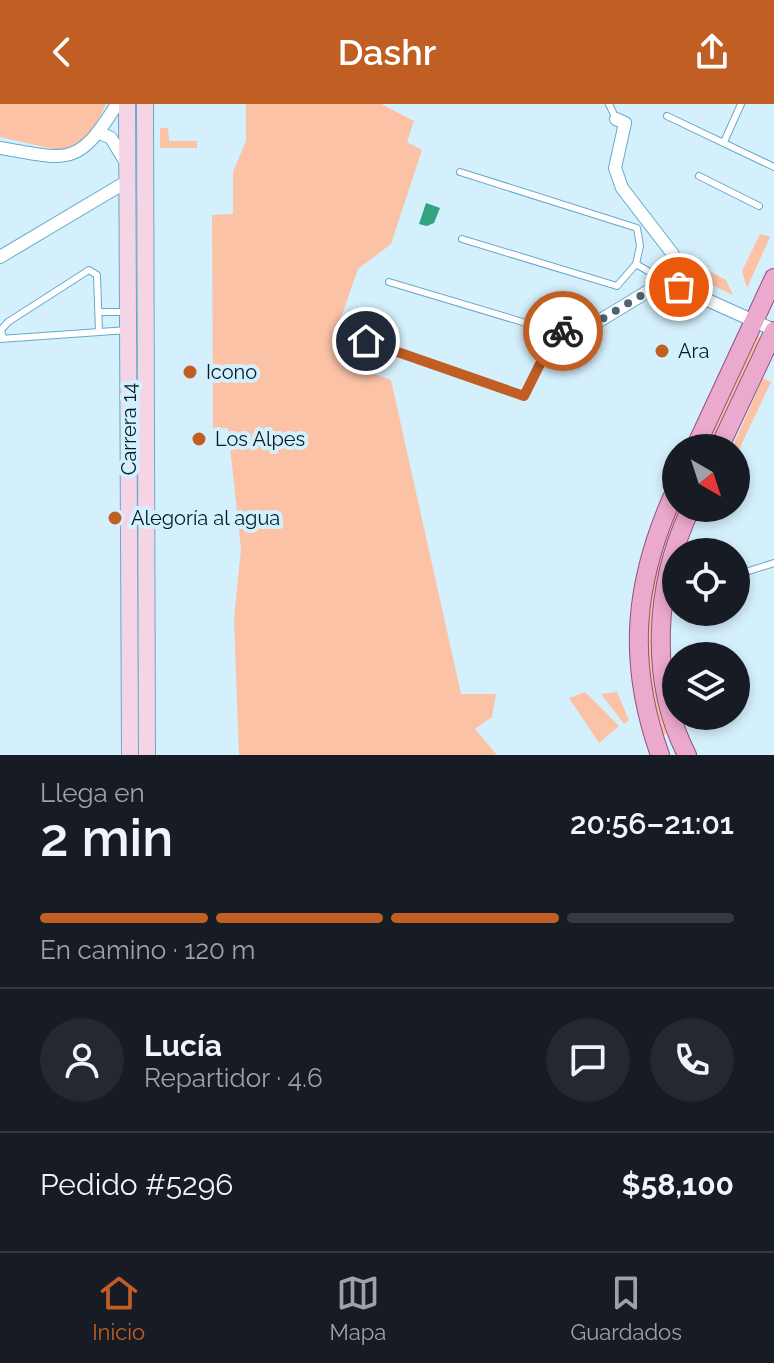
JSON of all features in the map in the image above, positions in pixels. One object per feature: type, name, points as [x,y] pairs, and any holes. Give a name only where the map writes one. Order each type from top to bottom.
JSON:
[{"type":"main road","name":"Carrera 14","points":[[127,104],[130,755]]},
{"type":"main road","name":"Carrera 14","points":[[145,104],[147,755]]},
{"type":"main road","points":[[702,434],[774,278]]},
{"type":"main road","points":[[726,434],[774,330]]},
{"type":"main road","points":[[662,755],[639,677],[638,628],[649,558],[663,522]]},
{"type":"main road","points":[[667,626],[663,674],[685,751]]},
{"type":"street","points":[[0,148],[60,158],[81,151],[100,133],[117,104]]},
{"type":"street","points":[[616,119],[625,123],[615,168],[622,188],[672,253],[694,293]]},
{"type":"street","points":[[100,133],[111,138],[127,164]]},
{"type":"street","points":[[0,257],[126,182]]},
{"type":"street","points":[[589,327],[665,281],[774,330]]},
{"type":"lane","points":[[609,104],[616,119]]},
{"type":"lane","points":[[724,142],[741,104]]},
{"type":"lane","points":[[667,116],[774,167]]},
{"type":"lane","points":[[460,172],[637,228],[640,246],[636,264],[617,286],[462,239]]},
{"type":"lane","points":[[699,176],[759,206]]},
{"type":"lane","points":[[636,264],[665,281]]},
{"type":"lane","points":[[99,332],[97,275],[89,270],[8,322],[1,330],[2,338],[99,332],[129,330]]},
{"type":"lane","points":[[389,282],[556,332],[589,327]]},
{"type":"lane","points":[[99,312],[129,312]]},
{"type":"lane","points":[[366,341],[524,396],[556,332]]},
{"type":"lane","points":[[750,571],[774,563]]},
{"type":"lane","points":[[662,755],[685,751]]},
{"type":"shaded area","points":[[0,104],[106,104],[90,137],[62,151],[0,137]]},
{"type":"shaded area","points":[[246,104],[381,104],[414,121],[407,142],[422,150],[391,244],[358,269],[338,326],[355,360],[355,367],[391,380],[461,694],[496,694],[492,717],[475,729],[497,755],[239,755],[234,619],[241,549],[228,428],[213,429],[212,215],[233,214],[233,172],[246,141]]},
{"type":"shaded area","points":[[160,128],[168,128],[169,141],[197,141],[197,148],[160,148]]},
{"type":"shaded area","points":[[426,203],[440,208],[434,223],[427,226],[419,224]]},
{"type":"shaded area","points":[[760,234],[770,237],[747,288],[742,271]]},
{"type":"shaded area","points":[[689,260],[726,280],[733,295],[697,278]]},
{"type":"shaded area","points":[[756,335],[763,339],[718,434],[710,434]]},
{"type":"shaded area","points":[[577,343],[589,348],[581,366],[569,361]]},
{"type":"shaded area","points":[[763,378],[771,382],[746,434],[738,434]]},
{"type":"shaded area","points":[[671,522],[678,522],[672,538],[666,538]]},
{"type":"shaded area","points":[[662,550],[665,642],[662,642],[662,730],[667,732],[663,737],[646,676],[648,593]]},
{"type":"shaded area","points":[[585,692],[619,726],[599,743],[569,698]]},
{"type":"shaded area","points":[[617,692],[629,720],[624,724],[601,694]]},
{"type":"way so far","points":[[563,331],[589,327],[665,281],[679,287]]},
{"type":"place","name":"Ara","points":[[662,351]]},
{"type":"place","name":"Icono","points":[[190,372]]},
{"type":"place","name":"Los Alpes","points":[[199,439]]},
{"type":"place","name":"Alegoría al agua","points":[[115,518]]},
{"type":"route","points":[[366,341],[524,396],[556,332],[563,331]]}]
